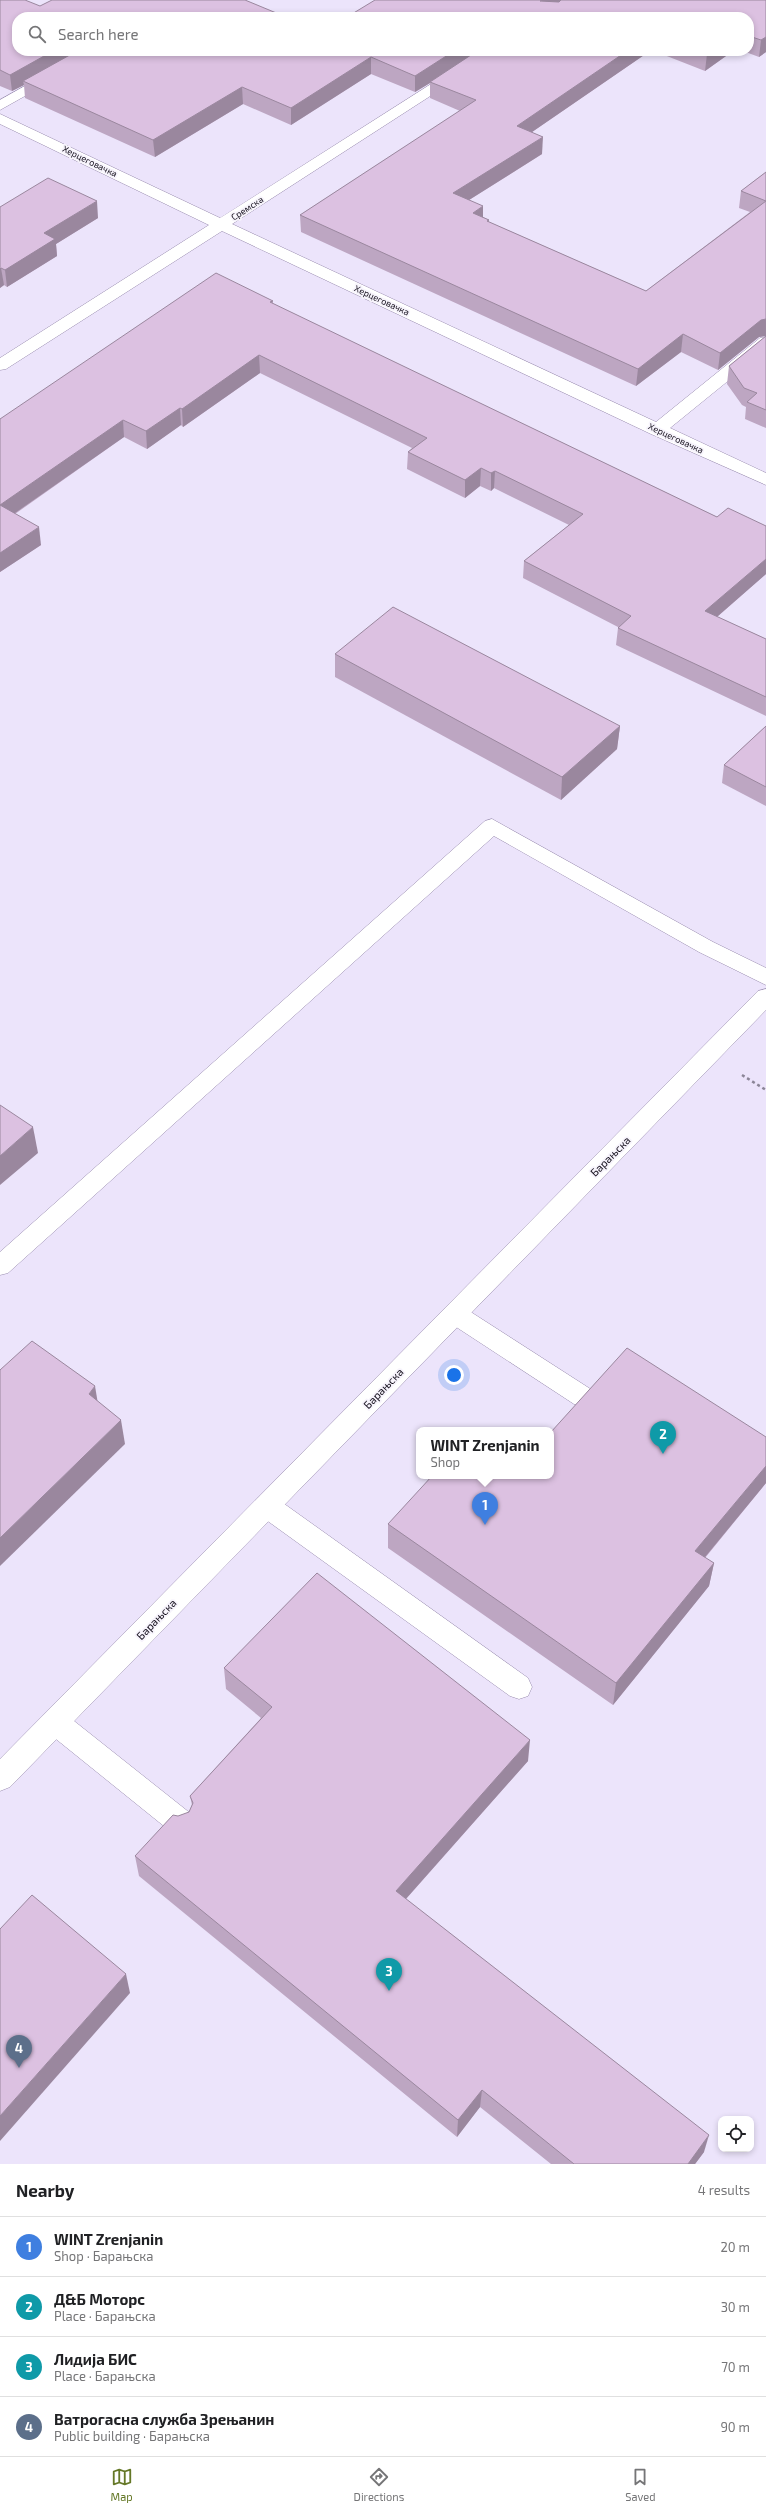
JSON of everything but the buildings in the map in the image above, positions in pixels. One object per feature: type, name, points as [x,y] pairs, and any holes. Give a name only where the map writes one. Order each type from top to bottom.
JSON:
[{"type":"street","points":[[0,106],[89,56]]},
{"type":"street","name":"Сремска","points":[[0,365],[485,56]]},
{"type":"street","name":"Херцеговачка","points":[[0,118],[222,225],[766,480]]},
{"type":"street","points":[[657,430],[766,342]]},
{"type":"street","points":[[0,1266],[492,826],[706,947],[766,977]]},
{"type":"street","name":"Барањска","points":[[0,1778],[766,997]]},
{"type":"street","points":[[455,1314],[583,1397]]},
{"type":"street","points":[[267,1506],[519,1687]]},
{"type":"street","points":[[55,1722],[180,1822]]},
{"type":"place","name":"Д&Б Моторс","points":[[663,1454]]},
{"type":"place","name":"WINT Zrenjanin","points":[[485,1525]]},
{"type":"place","name":"Лидија БИС","points":[[389,1991]]},
{"type":"place","name":"Ватрогасна служба Зрењанин","points":[[19,2068]]}]
